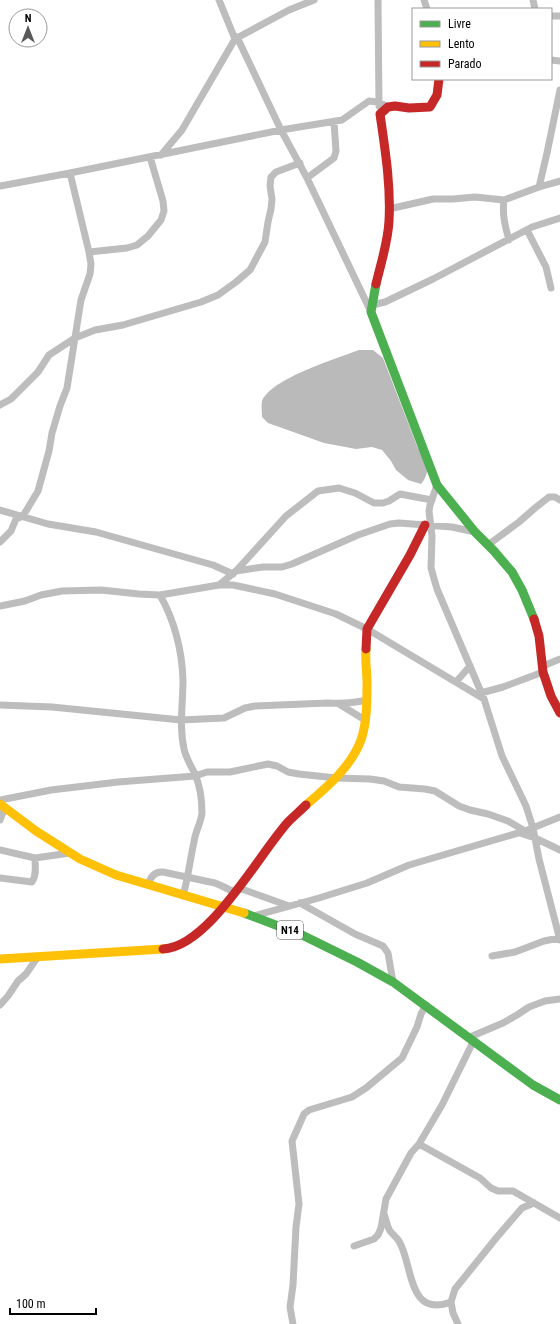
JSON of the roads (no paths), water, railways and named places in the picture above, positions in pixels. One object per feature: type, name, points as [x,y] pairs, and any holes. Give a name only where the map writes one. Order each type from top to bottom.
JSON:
[{"type":"street","points":[[220,0],[236,38],[281,130],[300,163],[371,309],[420,442],[438,485],[475,532],[512,572],[522,590],[530,608],[538,636],[543,669],[551,696],[560,712]]},
{"type":"street","points":[[161,154],[182,130],[236,38],[289,10],[314,0]]},
{"type":"street","points":[[371,309],[388,238],[389,209],[388,168],[378,102],[378,0]]},
{"type":"street","points":[[0,186],[281,130],[334,122],[342,120],[369,101],[378,102],[388,107],[430,107],[436,95],[439,80]]},
{"type":"street","points":[[539,187],[548,153],[560,90]]},
{"type":"street","points":[[380,114],[388,107]]},
{"type":"street","points":[[307,178],[334,158],[336,152],[334,122]]},
{"type":"street","points":[[89,252],[137,246],[148,236],[161,220],[164,211],[163,201],[150,157]]},
{"type":"street","points":[[0,405],[11,399],[38,372],[49,355],[75,338],[95,330],[123,325],[201,302],[218,295],[236,282],[250,270],[265,242],[268,222],[272,209],[270,186],[271,177],[276,172],[300,163]]},
{"type":"street","points":[[0,542],[11,531],[16,518],[23,516],[38,491],[52,433],[67,388],[82,300],[90,274],[91,264],[89,252],[70,173]]},
{"type":"street","points":[[389,209],[433,199],[453,200],[475,197],[504,200],[539,187],[560,182]]},
{"type":"street","points":[[504,200],[502,210],[509,240]]},
{"type":"street","points":[[371,309],[433,280],[527,230],[560,218]]},
{"type":"street","points":[[527,230],[546,267],[552,288]]},
{"type":"street","points":[[438,485],[429,511],[428,526],[432,536],[431,568],[437,589],[482,696],[502,756],[526,806],[533,828],[539,859],[560,938],[544,941],[515,952],[492,956]]},
{"type":"street","points":[[219,585],[234,573],[286,516],[318,491],[339,488],[355,493],[374,503],[389,502],[400,494],[432,500]]},
{"type":"street","points":[[488,545],[549,497],[555,497],[560,500]]},
{"type":"street","points":[[0,510],[48,524],[96,532],[213,565],[234,573],[263,567],[282,567],[292,564],[358,535],[390,524],[399,523],[448,527],[475,532]]},
{"type":"street","points":[[432,536],[458,523],[462,515]]},
{"type":"street","points":[[0,959],[36,958],[169,948],[179,945],[188,939],[223,907],[288,822],[336,778],[353,756],[360,740],[365,720],[367,700],[365,657],[367,629],[428,526]]},
{"type":"street","points":[[0,606],[62,591],[100,590],[160,595],[219,585],[233,585],[275,594],[336,614],[367,629],[482,696]]},
{"type":"street","points":[[160,595],[166,605],[175,632],[180,655],[183,679],[181,720],[184,751],[195,776],[202,803],[202,816],[194,840],[188,878],[183,896]]},
{"type":"street","points":[[482,696],[543,669],[560,659]]},
{"type":"street","points":[[456,682],[470,666]]},
{"type":"street","points":[[0,705],[52,707],[181,720],[224,718],[245,708],[255,706],[328,703],[338,704],[367,700]]},
{"type":"street","points":[[338,704],[365,720]]},
{"type":"street","points":[[0,820],[2,804],[50,790],[118,782],[195,776],[206,772],[230,772],[268,764],[277,766],[288,772],[299,774],[336,778],[370,779],[384,781],[399,787],[426,788],[435,791],[459,806],[508,821],[522,832],[560,850]]},
{"type":"street","name":"N14","points":[[2,804],[36,831],[80,859],[116,875],[253,916],[302,935],[357,962],[393,982],[533,1085],[560,1100]]},
{"type":"street","points":[[253,916],[367,883],[409,865],[522,832],[560,817]]},
{"type":"street","points":[[0,850],[35,858],[70,853]]},
{"type":"street","points":[[0,878],[32,882],[36,871],[35,858]]},
{"type":"street","points":[[148,885],[150,878],[158,872],[214,883],[289,906]]},
{"type":"street","points":[[300,903],[355,934],[383,946],[388,953],[393,982]]},
{"type":"street","points":[[0,1005],[18,981],[26,974],[36,958]]},
{"type":"street","points":[[354,1246],[374,1239],[378,1235],[386,1199],[410,1153],[418,1144],[442,1105],[472,1039],[503,1023],[529,1007],[545,1001],[560,999]]},
{"type":"street","points":[[293,1324],[290,1307],[294,1285],[296,1227],[299,1204],[292,1141],[298,1125],[304,1114],[309,1110],[352,1097],[366,1088],[402,1058],[426,1005]]},
{"type":"street","points":[[418,1144],[480,1178],[491,1188],[498,1191],[513,1191],[560,1218]]},
{"type":"street","points":[[458,1324],[452,1313],[451,1302],[455,1289],[522,1208],[534,1203]]},
{"type":"street","points":[[384,1213],[390,1231],[400,1242],[416,1292],[422,1301],[431,1305],[442,1305],[451,1302]]}]
